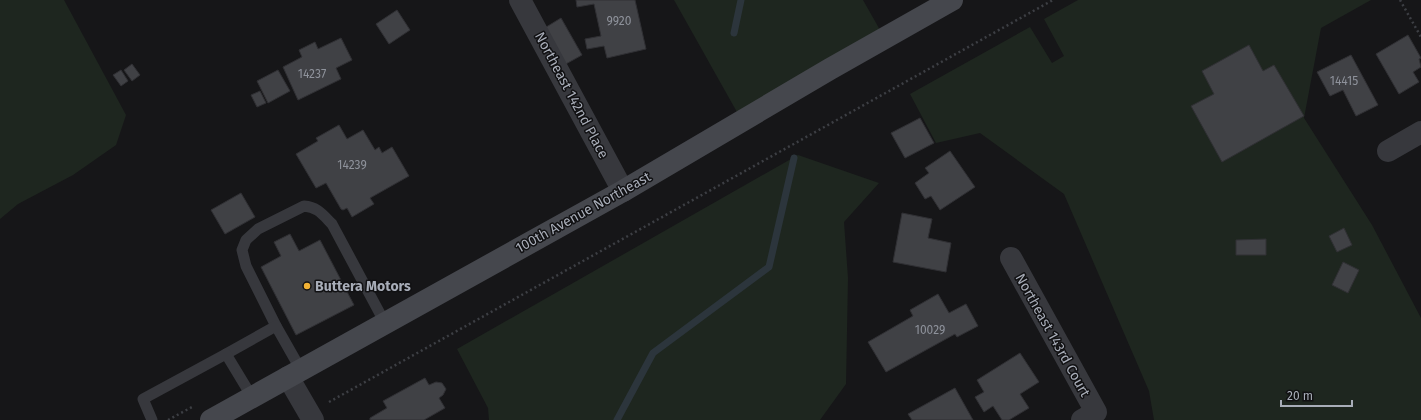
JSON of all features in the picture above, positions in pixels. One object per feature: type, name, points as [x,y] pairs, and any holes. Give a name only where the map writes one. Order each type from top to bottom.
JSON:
[{"type":"main road","name":"100th Avenue Northeast","points":[[211,420],[623,191],[830,69],[952,0]]},
{"type":"street","name":"Northeast 142nd Place","points":[[520,0],[623,191]]},
{"type":"street","points":[[1388,152],[1421,132]]},
{"type":"street","name":"Northeast 143rd Court","points":[[1010,258],[1089,416]]},
{"type":"street","points":[[295,373],[313,420]]},
{"type":"lane","points":[[295,373],[276,326],[246,266],[242,250],[246,240],[258,229],[304,206],[313,207],[320,211],[332,224],[385,323]]},
{"type":"lane","points":[[152,420],[143,399],[276,326]]},
{"type":"lane","points":[[226,354],[252,397]]},
{"type":"path","points":[[328,402],[1053,0]]},
{"type":"path","points":[[1400,0],[1421,37]]},
{"type":"shaded area","points":[[0,0],[64,0],[126,115],[116,145],[73,175],[18,204],[0,219]]},
{"type":"shaded area","points":[[674,0],[863,0],[884,37],[742,121]]},
{"type":"shaded area","points":[[1078,0],[1371,0],[1321,28],[1304,118],[1372,225],[1421,318],[1421,420],[1154,420],[1149,391],[1064,194],[980,133],[936,143],[910,94],[1030,27],[1052,63],[1064,56],[1044,19]]},
{"type":"shaded area","points":[[798,155],[879,183],[844,222],[848,278],[846,384],[820,420],[489,420],[488,408],[457,349]]},
{"type":"building","points":[[576,0],[635,0],[646,49],[607,58],[604,46],[587,49],[585,39],[601,36],[594,4],[577,7]]},
{"type":"building","points":[[397,10],[410,30],[389,44],[376,24]]},
{"type":"building","points":[[561,18],[582,55],[564,65],[543,29]]},
{"type":"building","points":[[1408,35],[1421,58],[1419,59],[1421,67],[1413,72],[1419,82],[1399,94],[1376,54]]},
{"type":"building","points":[[341,38],[352,60],[336,68],[341,79],[298,100],[283,67],[302,57],[299,50],[315,42],[318,49]]},
{"type":"building","points":[[1249,45],[1263,71],[1274,65],[1304,116],[1222,162],[1191,106],[1214,94],[1202,71]]},
{"type":"building","points":[[1351,55],[1378,105],[1356,116],[1343,90],[1330,96],[1317,72]]},
{"type":"building","points":[[132,64],[140,75],[132,81],[124,70]]},
{"type":"building","points":[[121,70],[128,81],[121,86],[113,75]]},
{"type":"building","points":[[278,70],[290,91],[268,103],[257,81]]},
{"type":"building","points":[[260,91],[266,103],[257,107],[251,95]]},
{"type":"building","points":[[920,118],[934,143],[905,158],[891,133]]},
{"type":"building","points":[[339,125],[347,139],[363,130],[375,150],[379,147],[382,153],[392,147],[409,176],[370,198],[374,204],[352,217],[347,208],[343,210],[341,209],[326,183],[316,188],[296,154],[318,141],[316,138]]},
{"type":"building","points":[[950,151],[975,187],[940,210],[931,196],[925,199],[915,183],[929,173],[925,168]]},
{"type":"building","points":[[241,193],[255,217],[225,234],[211,210]]},
{"type":"building","points":[[902,213],[932,219],[928,238],[951,243],[946,272],[893,262]]},
{"type":"building","points":[[1344,228],[1352,245],[1337,252],[1329,236]]},
{"type":"building","name":"Buttera Motors","points":[[290,234],[299,251],[320,240],[354,305],[296,335],[261,267],[281,256],[274,242]]},
{"type":"building","points":[[1266,239],[1266,255],[1236,255],[1236,240]]},
{"type":"building","points":[[1343,262],[1359,270],[1348,293],[1332,285]]},
{"type":"building","points":[[938,294],[949,313],[966,304],[978,326],[957,337],[955,334],[886,372],[868,342],[913,316],[910,310]]},
{"type":"building","points":[[1020,353],[1039,382],[1020,394],[1029,408],[1009,420],[1002,420],[993,406],[984,412],[975,397],[984,392],[977,380]]},
{"type":"building","points":[[425,378],[429,385],[436,382],[442,383],[446,389],[443,395],[439,398],[445,408],[424,420],[370,420],[370,418],[387,408],[383,401]]},
{"type":"building","points":[[955,388],[973,420],[912,420],[908,414]]},
{"type":"waterway","points":[[734,33],[741,0]]},
{"type":"waterway","points":[[617,420],[653,353],[769,267],[794,158]]},
{"type":"place","name":"Buttera Motors","points":[[307,286]]}]
